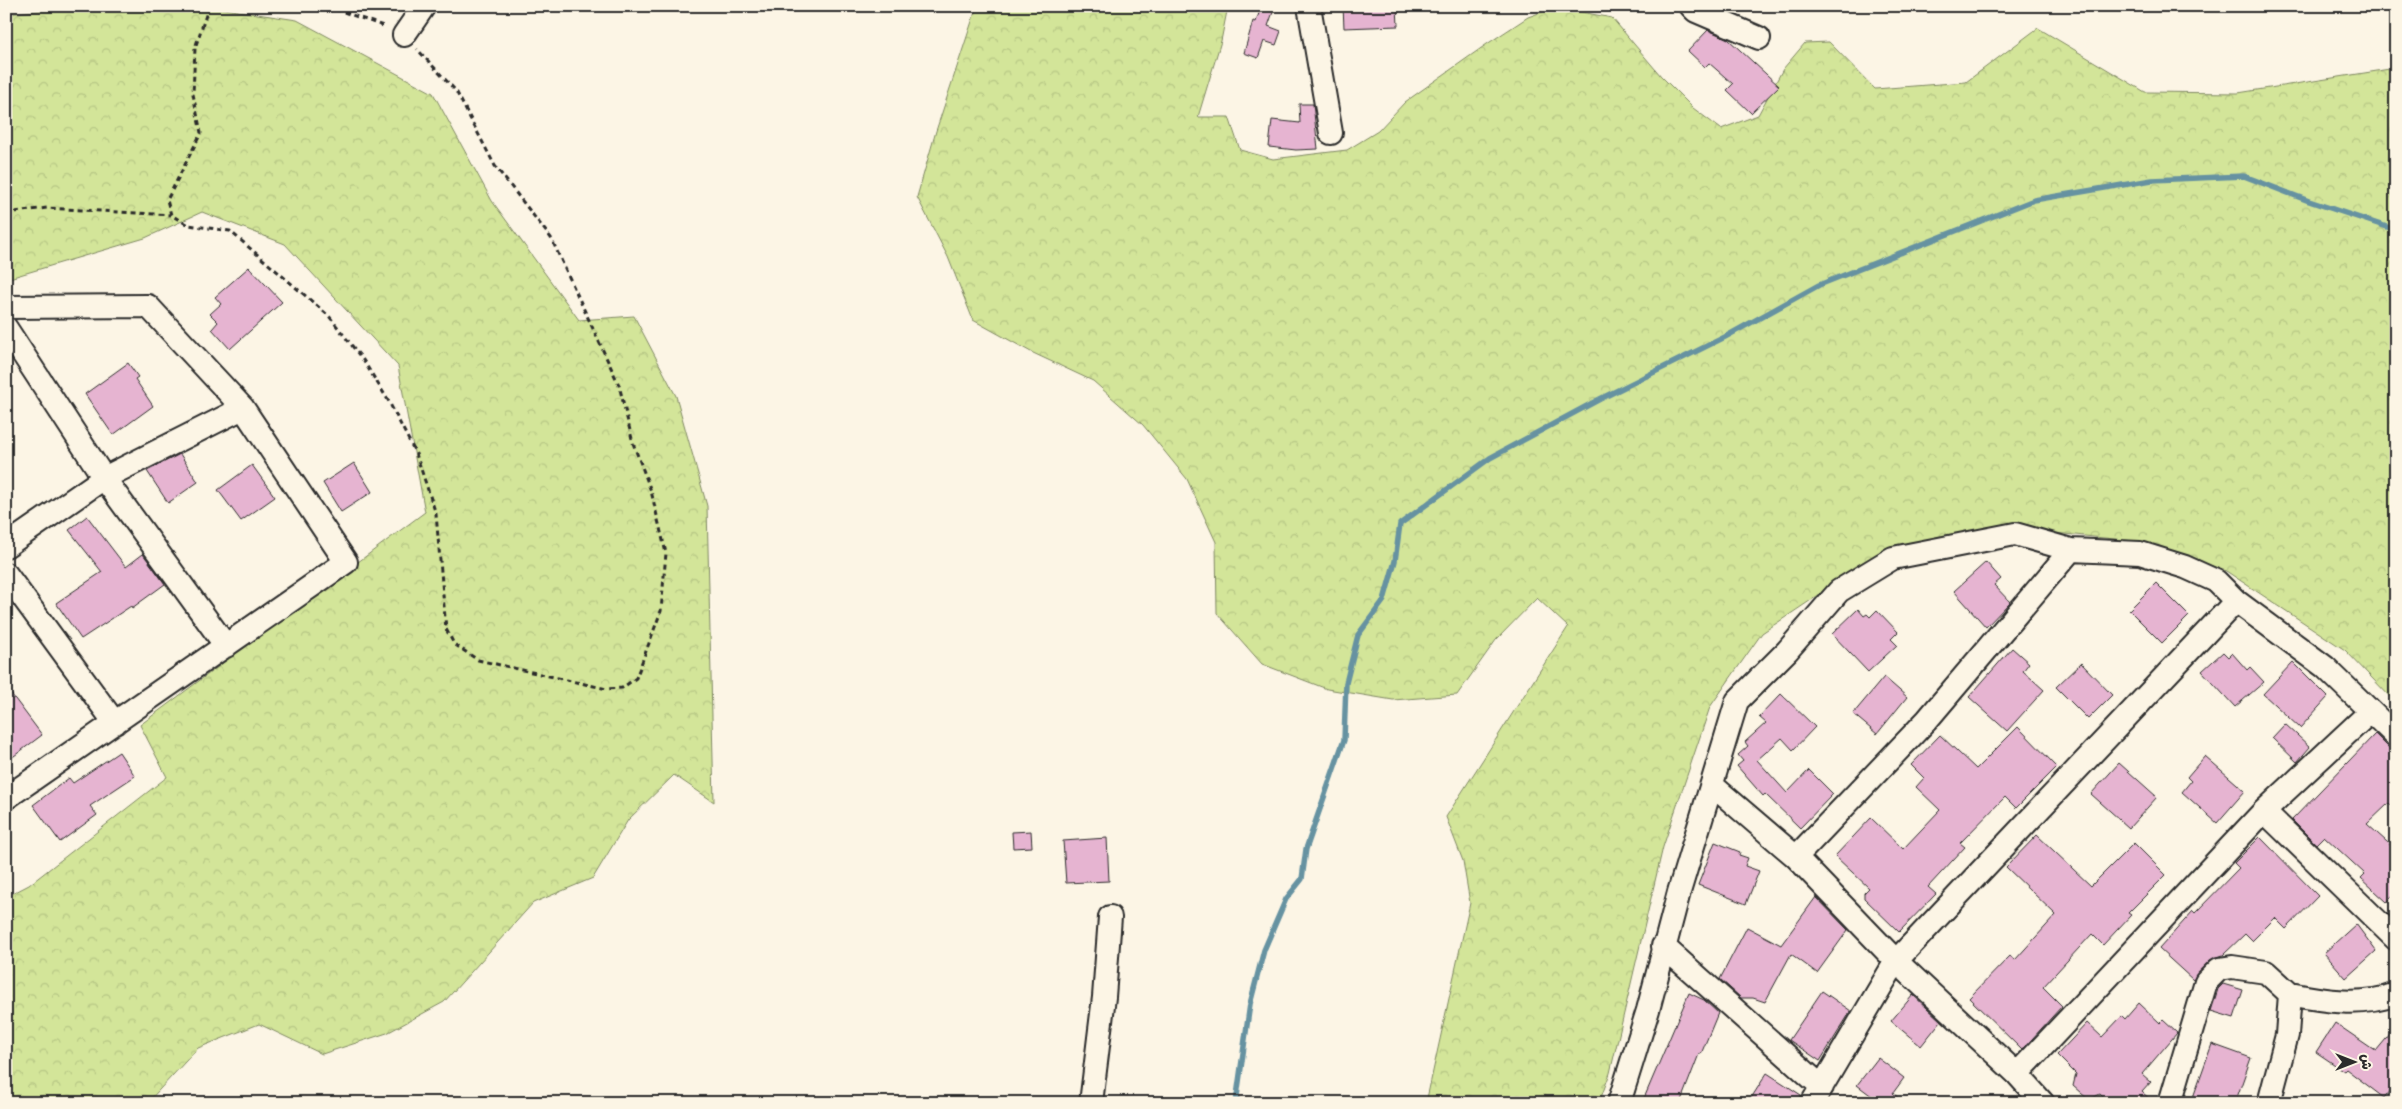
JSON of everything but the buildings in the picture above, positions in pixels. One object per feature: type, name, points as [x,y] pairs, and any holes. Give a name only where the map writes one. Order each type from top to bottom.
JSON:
[{"type":"street","points":[[404,35],[424,6]]},
{"type":"street","points":[[1309,6],[1331,133]]},
{"type":"street","points":[[1691,6],[1696,11],[1759,38]]},
{"type":"street","points":[[6,307],[148,306],[243,408],[346,562],[6,798]]},
{"type":"street","points":[[6,328],[104,478],[226,646]]},
{"type":"street","points":[[6,546],[104,478],[243,408]]},
{"type":"street","points":[[1619,1103],[1648,1010],[1663,946],[1737,700],[1786,651],[1839,591],[1893,558],[1959,543],[2015,534],[2071,550],[2140,553],[2185,567],[2216,581],[2236,601],[2325,667],[2396,736]]},
{"type":"street","points":[[1796,857],[1927,720],[2071,550]]},
{"type":"street","points":[[6,574],[115,723]]},
{"type":"street","points":[[1663,946],[1817,1095],[1896,961],[2236,601]]},
{"type":"street","points":[[2017,1074],[2264,811],[2370,712]]},
{"type":"street","points":[[1712,785],[1796,857],[1896,961],[2017,1074],[2043,1103]]},
{"type":"street","points":[[2264,811],[2396,939]]},
{"type":"street","points":[[1091,1103],[1103,1006],[1110,917]]},
{"type":"street","points":[[2170,1103],[2206,982],[2220,969],[2232,967],[2266,972],[2290,994],[2328,1002],[2384,998],[2396,994]]},
{"type":"street","points":[[2269,1103],[2287,1035],[2290,994]]},
{"type":"path","points":[[171,215],[167,200],[201,132],[193,94],[195,48],[209,6]]},
{"type":"path","points":[[6,213],[47,208],[171,215],[188,225],[230,230],[329,316],[363,360],[388,400],[416,454],[436,514],[446,628],[454,644],[478,660],[607,689],[622,688],[636,678],[661,612],[666,553],[651,491],[633,442],[619,385],[551,238],[495,166],[456,91],[404,35],[357,15],[328,6]]},
{"type":"green space","points":[[85,6],[204,6],[297,20],[433,93],[492,201],[579,320],[634,316],[676,396],[707,506],[714,802],[674,775],[628,820],[593,878],[533,903],[444,1002],[387,1033],[322,1054],[259,1024],[198,1048],[147,1103],[6,1103],[6,897],[29,885],[167,777],[140,725],[425,512],[398,366],[285,244],[202,212],[145,238],[6,279],[6,14]]},
{"type":"green space","points":[[977,6],[1222,6],[1227,11],[1221,41],[1198,117],[1229,117],[1240,150],[1273,159],[1347,150],[1378,131],[1405,102],[1487,44],[1528,17],[1556,7],[1612,18],[1661,76],[1693,108],[1721,129],[1758,115],[1783,69],[1805,43],[1829,42],[1875,89],[1966,82],[2038,28],[2145,92],[2238,93],[2396,68],[2396,703],[2345,650],[2226,571],[2144,542],[2035,531],[1844,578],[1762,633],[1710,707],[1663,847],[1610,1073],[1599,1103],[1426,1103],[1470,903],[1463,861],[1446,817],[1568,627],[1537,598],[1496,640],[1457,695],[1393,700],[1327,689],[1262,664],[1217,613],[1216,542],[1187,479],[1143,425],[1093,381],[1031,352],[973,320],[948,257],[917,197],[936,131]]},
{"type":"waterway","points":[[1236,1103],[1250,1004],[1264,950],[1286,899],[1302,879],[1306,849],[1344,740],[1346,683],[1358,635],[1384,600],[1395,561],[1400,524],[1490,458],[1600,399],[1725,337],[1819,285],[2034,200],[2152,180],[2244,176],[2309,201],[2396,230]]}]
